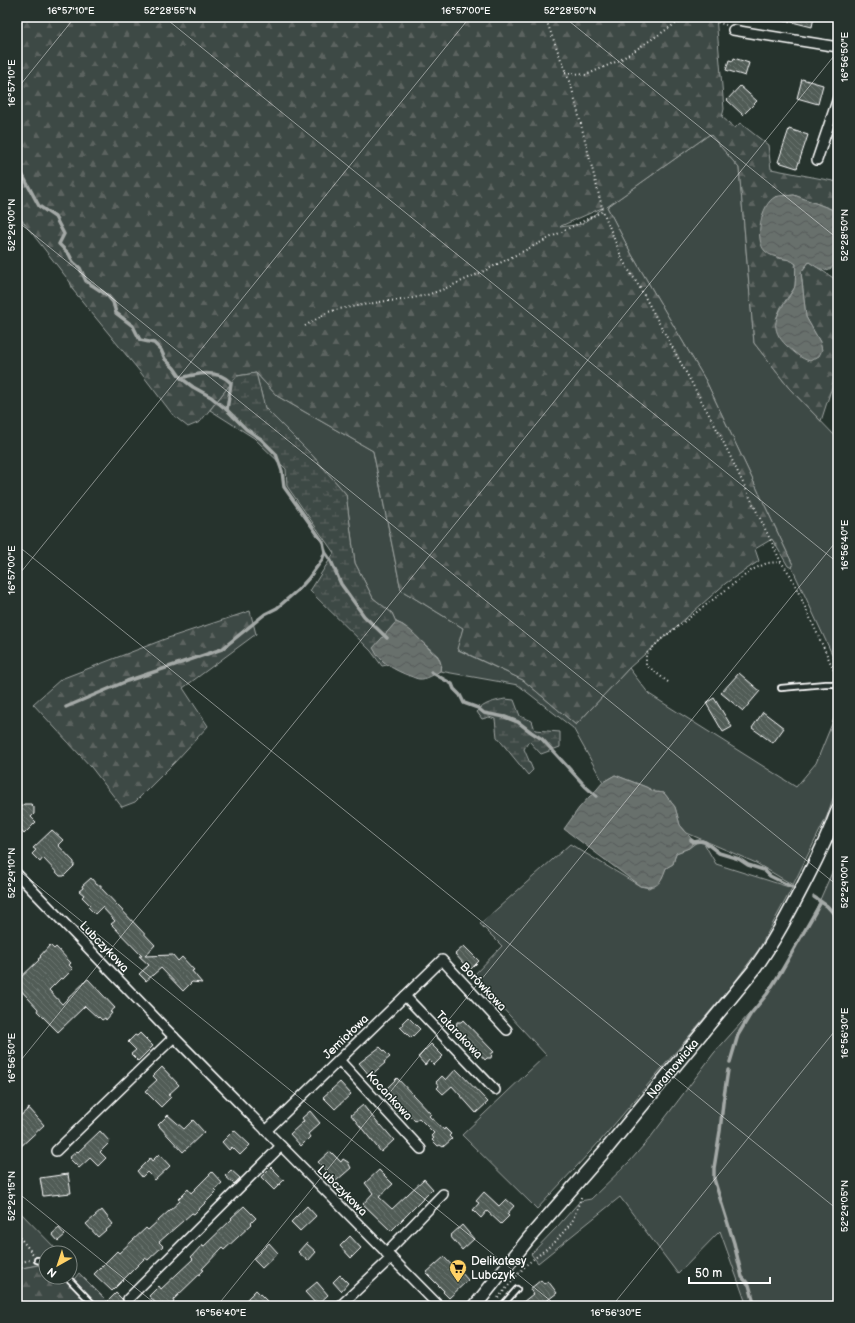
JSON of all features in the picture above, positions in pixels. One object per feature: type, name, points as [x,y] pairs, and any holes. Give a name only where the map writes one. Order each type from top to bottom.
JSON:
[{"type":"street","points":[[733,30],[838,47]]},
{"type":"street","points":[[817,160],[838,98]]},
{"type":"street","name":"Naramowicka","points":[[475,1306],[529,1238],[614,1140],[760,962],[778,932],[806,879],[838,810]]},
{"type":"street","name":"Lubczykowa","points":[[17,874],[174,1037],[439,1306]]},
{"type":"street","name":"Jemiołowa","points":[[266,1130],[442,960]]},
{"type":"street","name":"Borówkowa","points":[[442,960],[507,1030]]},
{"type":"street","name":"Tatarakowa","points":[[405,996],[495,1090]]},
{"type":"street","points":[[56,1151],[174,1037]]},
{"type":"street","name":"Kocankowa","points":[[339,1060],[421,1149]]},
{"type":"street","points":[[128,1300],[281,1146]]},
{"type":"street","points":[[340,1306],[443,1194]]},
{"type":"lane","points":[[781,688],[838,684]]},
{"type":"lane","points":[[75,1285],[95,1306]]},
{"type":"lane","points":[[502,1306],[517,1289]]},
{"type":"path","points":[[545,17],[572,89],[603,211],[623,261],[640,288],[719,433],[781,562],[791,576],[838,680]]},
{"type":"path","points":[[675,24],[676,17]]},
{"type":"path","points":[[565,72],[586,75],[620,60],[675,24],[690,19],[711,18],[733,30]]},
{"type":"path","points":[[305,326],[328,312],[339,309],[386,301],[403,300],[427,295],[444,289],[480,273],[603,211]]},
{"type":"path","points":[[668,682],[646,665],[646,655],[660,640],[752,570],[767,563],[781,562]]},
{"type":"path","points":[[495,1300],[526,1265],[555,1242],[572,1222],[583,1194]]},
{"type":"path","points":[[17,1234],[37,1260],[17,1263]]},
{"type":"green space","points":[[17,17],[716,17],[724,109],[722,117],[735,128],[740,123],[768,145],[771,169],[838,182],[838,216],[831,209],[794,195],[775,197],[777,258],[791,260],[796,264],[795,287],[781,307],[776,319],[820,342],[806,317],[801,272],[809,262],[838,281],[838,359],[831,390],[821,421],[789,388],[754,343],[739,168],[710,134],[607,207],[632,255],[706,381],[793,565],[792,568],[788,566],[772,539],[755,549],[759,561],[726,583],[629,668],[576,725],[523,680],[457,649],[463,628],[401,590],[373,451],[277,396],[256,373],[237,376],[200,422],[188,427],[173,415],[141,373],[73,290],[70,282],[17,214]],"holes":[[[604,207],[582,224],[560,227]]]},
{"type":"green space","points":[[710,134],[739,168],[754,343],[789,388],[838,439],[838,667],[792,568],[793,565],[706,381],[632,255],[607,207]]},
{"type":"green space","points":[[256,373],[277,396],[373,451],[401,590],[463,628],[458,650],[523,680],[576,725],[629,668],[649,694],[796,787],[816,763],[838,709],[838,784],[827,816],[793,885],[756,863],[687,833],[680,825],[675,807],[664,793],[655,792],[615,775],[603,782],[573,728],[518,685],[440,671],[441,664],[438,656],[403,625],[396,622],[392,613],[373,598],[355,563],[346,494],[312,455],[265,408]]},
{"type":"green space","points":[[256,373],[265,408],[312,455],[346,494],[355,563],[373,598],[392,613],[396,622],[374,648],[377,655],[387,665],[382,666],[371,651],[310,591],[334,553],[287,486],[286,469],[254,438],[210,410],[237,376]]},
{"type":"green space","points":[[250,611],[256,634],[183,688],[208,726],[135,802],[122,807],[91,767],[33,704],[61,679],[165,639]]},
{"type":"green space","points":[[505,699],[514,700],[520,716],[532,721],[535,730],[560,732],[560,747],[541,754],[529,741],[524,749],[533,770],[528,775],[497,737],[495,719],[489,717],[482,719],[477,712],[486,704]]},
{"type":"green space","points":[[697,842],[704,843],[716,864],[792,888],[759,949],[734,983],[601,1140],[537,1209],[462,1135],[546,1055],[473,976],[502,946],[480,924],[570,844],[640,886],[649,888],[662,878],[666,868],[673,864],[676,853],[689,848]]},
{"type":"green space","points":[[838,859],[838,1306],[747,1306],[720,1231],[678,1274],[620,1197],[538,1263],[531,1254],[580,1201],[591,1199],[631,1160],[650,1138],[714,1053],[767,994],[807,929]]},
{"type":"green space","points":[[17,1209],[52,1245],[38,1245],[38,1265],[17,1269]]},
{"type":"green space","points":[[38,1265],[38,1285],[78,1285],[79,1273],[112,1306],[17,1306],[17,1269]]},
{"type":"water","points":[[794,195],[831,209],[838,216],[838,259],[835,264],[828,270],[825,270],[809,262],[801,272],[806,317],[820,342],[822,350],[819,356],[810,361],[801,357],[787,346],[777,333],[776,327],[778,316],[795,287],[796,264],[789,260],[769,254],[762,246],[760,239],[763,214],[770,201],[777,196]]},
{"type":"water","points":[[396,622],[411,631],[437,655],[441,665],[440,671],[427,678],[418,679],[393,668],[380,658],[373,648]]},
{"type":"water","points":[[615,775],[655,792],[664,793],[675,807],[680,825],[694,842],[689,848],[676,853],[673,864],[666,868],[660,882],[655,886],[640,886],[564,829],[579,808],[603,782]]},
{"type":"building","points":[[784,17],[814,17],[812,27],[784,20]]},
{"type":"building","points":[[734,58],[749,63],[745,76],[726,70],[729,60],[733,61]]},
{"type":"building","points":[[802,79],[823,85],[818,104],[797,98]]},
{"type":"building","points":[[740,86],[757,101],[743,115],[727,100]]},
{"type":"building","points":[[789,129],[808,135],[797,168],[778,162]]},
{"type":"building","points":[[739,673],[760,691],[743,711],[721,693]]},
{"type":"building","points":[[714,698],[732,727],[723,732],[706,703]]},
{"type":"building","points":[[763,712],[784,728],[773,743],[752,728]]},
{"type":"building","points":[[24,804],[31,804],[34,807],[34,814],[31,817],[36,822],[24,834],[17,826],[17,810]]},
{"type":"building","points":[[52,830],[63,840],[58,845],[74,862],[74,866],[64,876],[60,876],[43,858],[40,862],[32,854],[36,850],[33,848]]},
{"type":"building","points":[[91,878],[97,885],[101,885],[101,888],[155,945],[145,956],[173,955],[178,961],[182,957],[194,970],[192,971],[202,983],[192,982],[183,991],[161,968],[146,981],[139,974],[149,965],[139,956],[142,956],[111,924],[115,921],[102,907],[95,914],[88,907],[90,905],[82,897],[84,895],[79,891]]},
{"type":"building","points":[[50,945],[54,949],[56,947],[71,963],[69,965],[73,969],[49,990],[62,1004],[88,979],[115,1008],[110,1012],[112,1013],[106,1020],[105,1018],[102,1020],[99,1017],[98,1018],[85,1006],[58,1032],[37,1011],[38,1009],[17,986],[17,981],[39,960],[38,959],[41,957],[40,956]]},
{"type":"building","points":[[464,946],[479,961],[469,971],[455,954]]},
{"type":"building","points":[[408,1017],[420,1029],[411,1038],[400,1027],[404,1024],[402,1023]]},
{"type":"building","points":[[463,1020],[494,1052],[492,1053],[491,1058],[487,1058],[485,1060],[480,1054],[477,1057],[457,1036],[460,1034],[454,1028],[456,1027],[457,1022],[461,1022]]},
{"type":"building","points":[[140,1033],[153,1046],[138,1061],[131,1054],[136,1050],[128,1042],[135,1035],[137,1036]]},
{"type":"building","points":[[431,1044],[443,1056],[434,1065],[429,1060],[425,1065],[418,1057]]},
{"type":"building","points":[[380,1047],[390,1057],[370,1076],[359,1063]]},
{"type":"building","points":[[162,1067],[179,1085],[168,1095],[171,1097],[161,1107],[145,1091],[157,1080],[153,1076]]},
{"type":"building","points":[[456,1069],[488,1102],[476,1113],[452,1086],[443,1094],[437,1088],[439,1086],[436,1082],[442,1076],[446,1080]]},
{"type":"building","points":[[397,1078],[431,1114],[429,1116],[444,1130],[445,1128],[451,1134],[449,1136],[452,1139],[443,1147],[440,1145],[438,1146],[432,1140],[434,1138],[431,1136],[434,1133],[419,1118],[415,1121],[385,1090]]},
{"type":"building","points":[[340,1082],[351,1094],[335,1109],[323,1097]]},
{"type":"building","points":[[363,1105],[394,1140],[381,1152],[351,1115]]},
{"type":"building","points":[[29,1108],[44,1125],[17,1150],[17,1119]]},
{"type":"building","points":[[310,1111],[320,1123],[308,1134],[310,1137],[301,1146],[290,1134],[304,1121],[302,1118]]},
{"type":"building","points":[[168,1115],[184,1129],[193,1120],[204,1132],[183,1152],[158,1125]]},
{"type":"building","points":[[234,1130],[250,1145],[240,1155],[232,1147],[229,1150],[222,1142]]},
{"type":"building","points":[[100,1131],[110,1142],[100,1152],[106,1158],[98,1166],[90,1158],[79,1168],[69,1158],[77,1151],[78,1152]]},
{"type":"building","points":[[330,1151],[341,1162],[343,1159],[348,1162],[351,1168],[336,1181],[318,1162]]},
{"type":"building","points":[[159,1154],[170,1166],[155,1180],[147,1172],[142,1177],[137,1171],[150,1158],[152,1161]]},
{"type":"building","points":[[271,1167],[284,1180],[274,1190],[261,1177]]},
{"type":"building","points":[[231,1170],[240,1178],[234,1184],[225,1176]]},
{"type":"building","points":[[379,1170],[393,1184],[379,1197],[392,1209],[424,1179],[433,1189],[391,1231],[363,1204],[373,1193],[365,1183]]},
{"type":"building","points":[[212,1172],[222,1183],[215,1189],[217,1191],[194,1214],[192,1213],[159,1242],[163,1246],[148,1260],[145,1258],[112,1291],[94,1274],[117,1251],[119,1253],[146,1228],[148,1230],[180,1201],[178,1199],[188,1189],[191,1193]]},
{"type":"building","points":[[68,1174],[71,1193],[43,1196],[40,1178]]},
{"type":"building","points":[[484,1192],[499,1206],[506,1199],[514,1206],[507,1214],[509,1216],[501,1224],[487,1211],[481,1218],[473,1210],[479,1203],[476,1201]]},
{"type":"building","points":[[244,1206],[256,1218],[251,1223],[252,1224],[224,1250],[222,1248],[202,1269],[204,1270],[173,1300],[174,1302],[170,1306],[158,1306],[149,1296],[159,1286],[161,1289],[193,1259],[191,1257],[202,1245],[203,1247]]},
{"type":"building","points":[[307,1206],[316,1216],[300,1231],[291,1222]]},
{"type":"building","points":[[102,1210],[113,1224],[98,1237],[86,1224]]},
{"type":"building","points":[[462,1225],[474,1239],[462,1250],[450,1236]]},
{"type":"building","points":[[59,1228],[65,1235],[58,1241],[52,1234]]},
{"type":"building","points":[[350,1236],[361,1248],[351,1258],[340,1246]]},
{"type":"building","points":[[269,1243],[278,1253],[262,1268],[253,1259]]},
{"type":"building","points":[[306,1243],[316,1252],[308,1261],[298,1252]]},
{"type":"building","points":[[444,1257],[468,1280],[449,1298],[426,1273]]},
{"type":"building","points":[[340,1275],[348,1283],[341,1291],[333,1282]]},
{"type":"building","points":[[541,1280],[544,1284],[548,1281],[557,1293],[540,1306],[518,1306],[533,1294],[530,1289]]},
{"type":"building","points":[[317,1282],[328,1295],[317,1305],[305,1292]]},
{"type":"building","points":[[256,1290],[267,1301],[261,1306],[240,1306]]},
{"type":"building","points":[[116,1293],[128,1306],[113,1306],[108,1301]]},
{"type":"waterway","points":[[17,171],[22,174],[39,206],[55,217],[64,234],[59,244],[69,254],[73,262],[80,268],[86,281],[107,295],[113,302],[116,313],[133,326],[140,340],[154,343],[161,350],[165,359],[181,378],[211,397],[227,410],[246,429],[261,439],[276,454],[282,471],[284,487],[323,542],[325,552],[331,561],[341,584],[364,616],[387,638]]},
{"type":"waterway","points":[[181,378],[208,373],[226,379],[231,383],[227,410]]},
{"type":"waterway","points":[[66,707],[127,681],[222,649],[265,614],[277,608],[299,589],[322,560],[325,552]]},
{"type":"waterway","points":[[431,672],[452,684],[464,703],[478,708],[484,713],[505,717],[518,722],[542,739],[596,796]]},
{"type":"waterway","points":[[691,840],[694,842],[705,842],[719,853],[739,859],[748,865],[764,870],[770,876],[792,887]]},
{"type":"waterway","points":[[814,897],[827,906],[838,918]]},
{"type":"waterway","points":[[730,1062],[738,1035],[750,1015],[767,994],[782,970],[821,902]]},
{"type":"waterway","points":[[728,1070],[714,1168],[714,1179],[734,1243],[742,1277],[749,1285],[755,1306]]},
{"type":"place","name":"Delikatesy Lubczyk","points":[[458,1283]]}]
